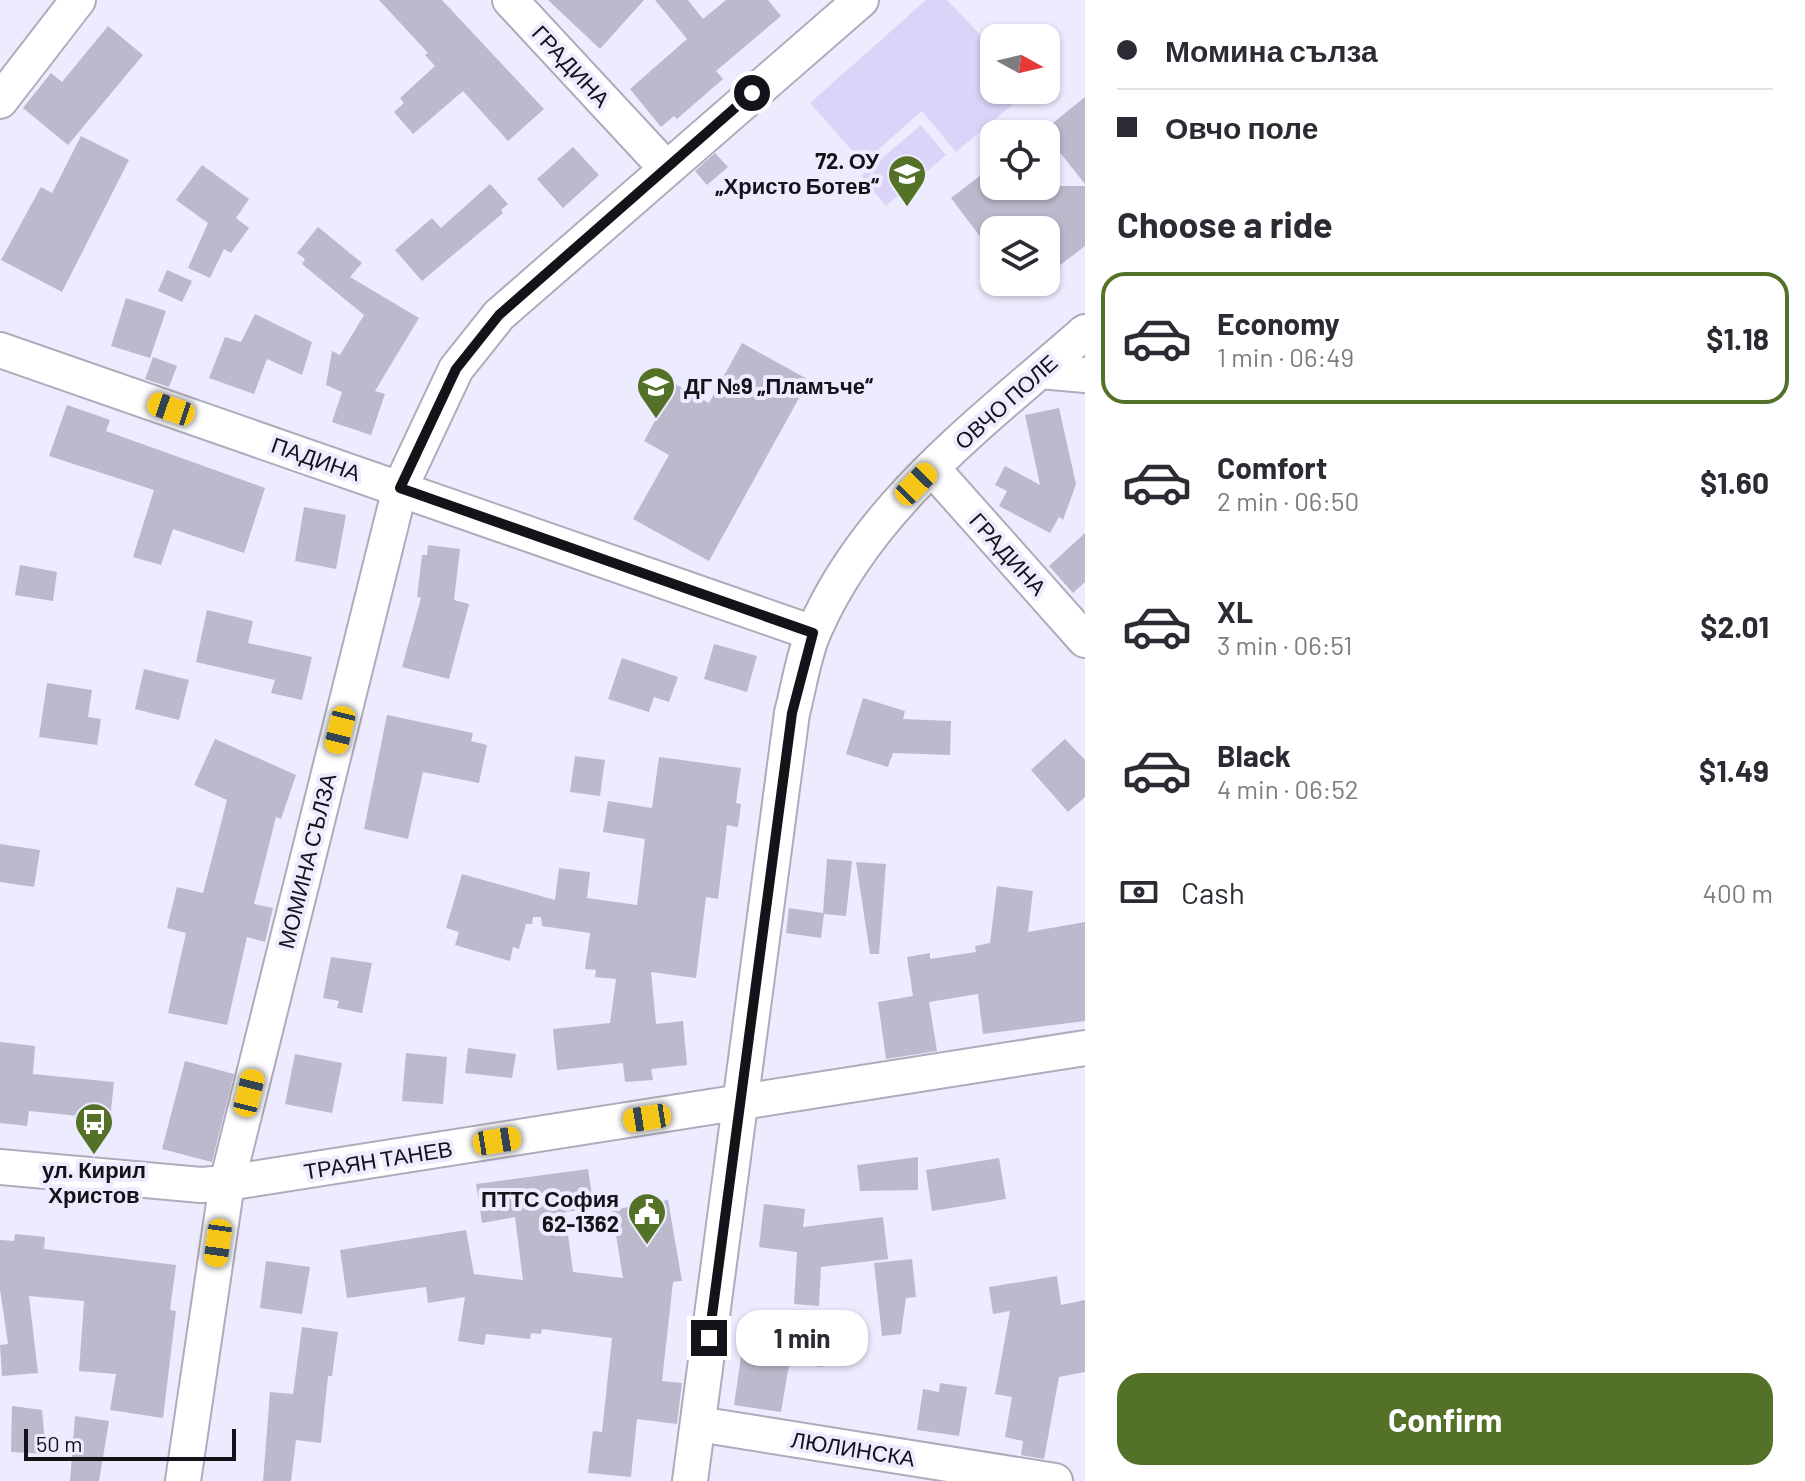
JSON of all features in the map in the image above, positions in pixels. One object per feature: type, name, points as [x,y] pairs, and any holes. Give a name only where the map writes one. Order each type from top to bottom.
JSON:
[{"type":"street","points":[[0,101],[78,0]]},
{"type":"street","name":"ГРАДИНА","points":[[510,0],[665,167]]},
{"type":"street","name":"МОМИНА СЪЛЗА","points":[[183,1481],[227,1183],[400,488],[456,369],[499,315],[665,167],[861,0]]},
{"type":"street","name":"ОВЧО ПОЛЕ","points":[[690,1481],[792,713],[813,633],[843,576],[883,517],[932,468],[1085,332]]},
{"type":"street","name":"ПАДИНА","points":[[0,350],[813,633]]},
{"type":"street","points":[[1041,371],[1085,375]]},
{"type":"street","name":"ГРАДИНА","points":[[932,468],[1085,640]]},
{"type":"street","name":"ТРАЯН ТАНЕВ","points":[[0,1167],[201,1185],[227,1183],[1085,1048]]},
{"type":"street","name":"ЛЮЛИНСКА","points":[[698,1424],[1055,1481]]},
{"type":"shaded area","points":[[926,0],[947,0],[980,34],[980,104],[1013,104],[994,120],[980,120],[980,132],[956,152],[922,111],[863,163],[810,103]]},
{"type":"shaded area","points":[[921,125],[946,155],[886,206],[861,176]]},
{"type":"building","points":[[379,0],[442,0],[544,109],[508,141],[463,91],[413,134],[394,112],[404,103],[400,98],[435,66],[425,55],[428,53]]},
{"type":"building","points":[[548,0],[644,0],[600,49]]},
{"type":"building","points":[[655,0],[688,0],[703,19],[726,0],[768,0],[781,16],[716,71],[723,79],[677,119],[674,116],[661,127],[630,89],[687,39]]},
{"type":"building","points":[[108,26],[143,55],[68,145],[23,108],[51,73],[62,82]]},
{"type":"building","points":[[1085,97],[1085,184],[1060,152],[1060,120],[1057,120]]},
{"type":"building","points":[[81,136],[129,160],[62,292],[1,260],[41,187],[52,193]]},
{"type":"building","points":[[573,147],[599,175],[563,208],[537,179]]},
{"type":"building","points":[[715,153],[728,167],[707,185],[695,171]]},
{"type":"building","points":[[202,165],[249,199],[236,218],[249,228],[231,253],[224,249],[210,278],[188,268],[208,223],[176,200]]},
{"type":"building","points":[[980,176],[980,200],[1060,200],[1060,186],[1085,186],[1085,246],[1060,265],[1060,216],[980,216],[980,236],[951,198]]},
{"type":"building","points":[[490,184],[508,204],[501,210],[503,213],[422,281],[395,250],[432,218],[441,228]]},
{"type":"building","points":[[318,227],[362,263],[350,277],[419,318],[375,391],[385,394],[371,435],[332,422],[342,392],[326,385],[332,351],[340,355],[364,315],[302,264],[305,259],[297,253]]},
{"type":"building","points":[[167,270],[192,281],[182,302],[158,291]]},
{"type":"building","points":[[126,298],[166,311],[150,358],[111,346]]},
{"type":"building","points":[[255,314],[312,342],[302,375],[267,359],[254,394],[209,378],[225,337],[241,342]]},
{"type":"building","points":[[742,343],[809,380],[709,561],[633,519],[669,455],[644,441],[675,384],[709,403]]},
{"type":"building","points":[[153,357],[177,366],[169,387],[145,379]]},
{"type":"building","points":[[67,405],[110,420],[106,431],[265,488],[244,553],[173,529],[161,565],[133,557],[154,490],[49,456]]},
{"type":"building","points":[[1059,408],[1076,484],[1063,520],[1059,517],[1050,533],[999,506],[1007,491],[995,485],[1005,466],[1040,485],[1025,415]]},
{"type":"building","points":[[304,507],[346,515],[336,569],[295,561]]},
{"type":"building","points":[[1085,533],[1085,582],[1073,593],[1049,566]]},
{"type":"building","points":[[428,545],[460,549],[454,600],[469,604],[449,679],[402,667],[421,598],[417,597],[422,555],[427,555]]},
{"type":"building","points":[[20,565],[57,572],[53,601],[15,595]]},
{"type":"building","points":[[207,610],[253,621],[248,643],[312,657],[302,700],[271,693],[275,680],[196,662]]},
{"type":"building","points":[[714,644],[757,656],[747,692],[704,679]]},
{"type":"building","points":[[622,658],[678,677],[669,702],[654,697],[649,712],[608,699]]},
{"type":"building","points":[[144,669],[189,680],[179,720],[135,709]]},
{"type":"building","points":[[47,683],[92,690],[88,717],[101,719],[97,745],[39,737]]},
{"type":"building","points":[[863,698],[905,711],[903,719],[951,721],[950,755],[893,753],[888,767],[846,754]]},
{"type":"building","points":[[387,715],[473,733],[471,741],[487,745],[479,783],[423,772],[408,839],[364,829]]},
{"type":"building","points":[[215,739],[296,775],[281,819],[276,817],[254,904],[273,908],[265,942],[247,937],[227,1025],[168,1013],[186,933],[167,928],[177,887],[203,893],[227,800],[194,785]]},
{"type":"building","points":[[1065,739],[1085,760],[1085,797],[1068,812],[1031,770]]},
{"type":"building","points":[[575,756],[605,760],[600,796],[570,792]]},
{"type":"building","points":[[659,757],[741,768],[736,803],[741,804],[738,827],[727,825],[718,899],[706,897],[696,978],[651,972],[656,1024],[683,1021],[687,1065],[651,1069],[653,1080],[625,1082],[623,1063],[557,1070],[553,1029],[610,1023],[616,979],[595,977],[596,970],[585,969],[590,933],[542,926],[541,917],[533,917],[532,924],[526,924],[519,949],[513,947],[510,961],[455,945],[459,932],[446,928],[462,874],[555,900],[559,868],[590,872],[587,898],[637,905],[645,839],[603,832],[608,801],[652,808]]},
{"type":"building","points":[[0,844],[40,850],[34,887],[0,882]]},
{"type":"building","points":[[827,859],[852,861],[846,916],[824,914],[821,938],[786,933],[789,908],[823,913]]},
{"type":"building","points":[[856,862],[886,864],[879,954],[870,954]]},
{"type":"building","points":[[997,886],[1033,891],[1028,932],[1085,922],[1085,1021],[983,1034],[978,994],[929,1002],[937,1051],[886,1059],[878,1002],[913,996],[907,957],[930,953],[930,959],[976,952],[975,946],[990,943]]},
{"type":"building","points":[[331,957],[372,963],[362,1013],[337,1008],[339,1001],[323,998]]},
{"type":"building","points":[[0,1042],[35,1046],[33,1074],[114,1082],[110,1119],[29,1111],[27,1126],[0,1123]]},
{"type":"building","points":[[468,1048],[516,1054],[512,1078],[465,1073]]},
{"type":"building","points":[[406,1053],[447,1057],[443,1104],[402,1101]]},
{"type":"building","points":[[295,1054],[342,1063],[332,1113],[285,1104]]},
{"type":"building","points":[[185,1061],[234,1074],[212,1162],[162,1149]]},
{"type":"building","points":[[918,1157],[918,1190],[860,1191],[857,1165]]},
{"type":"building","points":[[999,1158],[1006,1199],[932,1211],[926,1170]]},
{"type":"building","points":[[588,1169],[594,1208],[565,1212],[573,1272],[623,1278],[612,1210],[668,1200],[682,1281],[673,1282],[662,1381],[682,1383],[677,1424],[637,1419],[631,1477],[588,1473],[593,1431],[602,1432],[612,1338],[542,1329],[541,1334],[531,1333],[530,1339],[486,1334],[484,1345],[458,1341],[465,1297],[428,1303],[426,1287],[347,1298],[340,1250],[466,1230],[474,1274],[523,1280],[515,1217],[482,1223],[476,1184]]},
{"type":"building","points":[[764,1204],[805,1209],[803,1227],[883,1217],[888,1259],[821,1267],[819,1306],[794,1304],[797,1252],[759,1247]]},
{"type":"building","points":[[15,1234],[45,1237],[44,1249],[176,1265],[170,1310],[176,1311],[163,1418],[110,1410],[116,1374],[79,1371],[84,1301],[29,1296],[38,1373],[2,1376],[0,1345],[8,1344],[0,1289],[0,1240],[14,1241]]},
{"type":"building","points":[[912,1259],[916,1297],[906,1298],[901,1334],[882,1336],[874,1263]]},
{"type":"building","points":[[266,1261],[310,1267],[302,1314],[260,1308]]},
{"type":"building","points":[[1057,1276],[1061,1305],[1085,1300],[1085,1372],[1059,1377],[1044,1459],[1021,1455],[1023,1441],[1005,1437],[1012,1397],[995,1394],[1010,1311],[993,1314],[989,1287]]},
{"type":"building","points":[[302,1327],[338,1332],[332,1376],[328,1376],[321,1443],[296,1440],[291,1481],[263,1481],[270,1392],[293,1394]]},
{"type":"building","points":[[801,1337],[827,1341],[823,1367],[799,1364]]},
{"type":"building","points":[[741,1357],[789,1365],[781,1412],[734,1405]]},
{"type":"building","points":[[940,1383],[967,1387],[959,1436],[917,1430],[923,1389],[939,1392]]},
{"type":"building","points":[[12,1406],[42,1410],[46,1454],[11,1452]]},
{"type":"building","points":[[75,1416],[109,1421],[99,1481],[70,1481]]},
{"type":"place","name":"72. ОУ „Христо Ботев“","points":[[907,208]]},
{"type":"place","name":"ДГ №9 „Пламъче“","points":[[656,420]]},
{"type":"place","name":"ул. Кирил Христов","points":[[94,1156]]},
{"type":"place","name":"ПТТС София 62-1362","points":[[647,1246]]},
{"type":"route","points":[[709,1338],[792,713],[813,633],[400,488],[456,369],[499,315],[752,93]]}]
